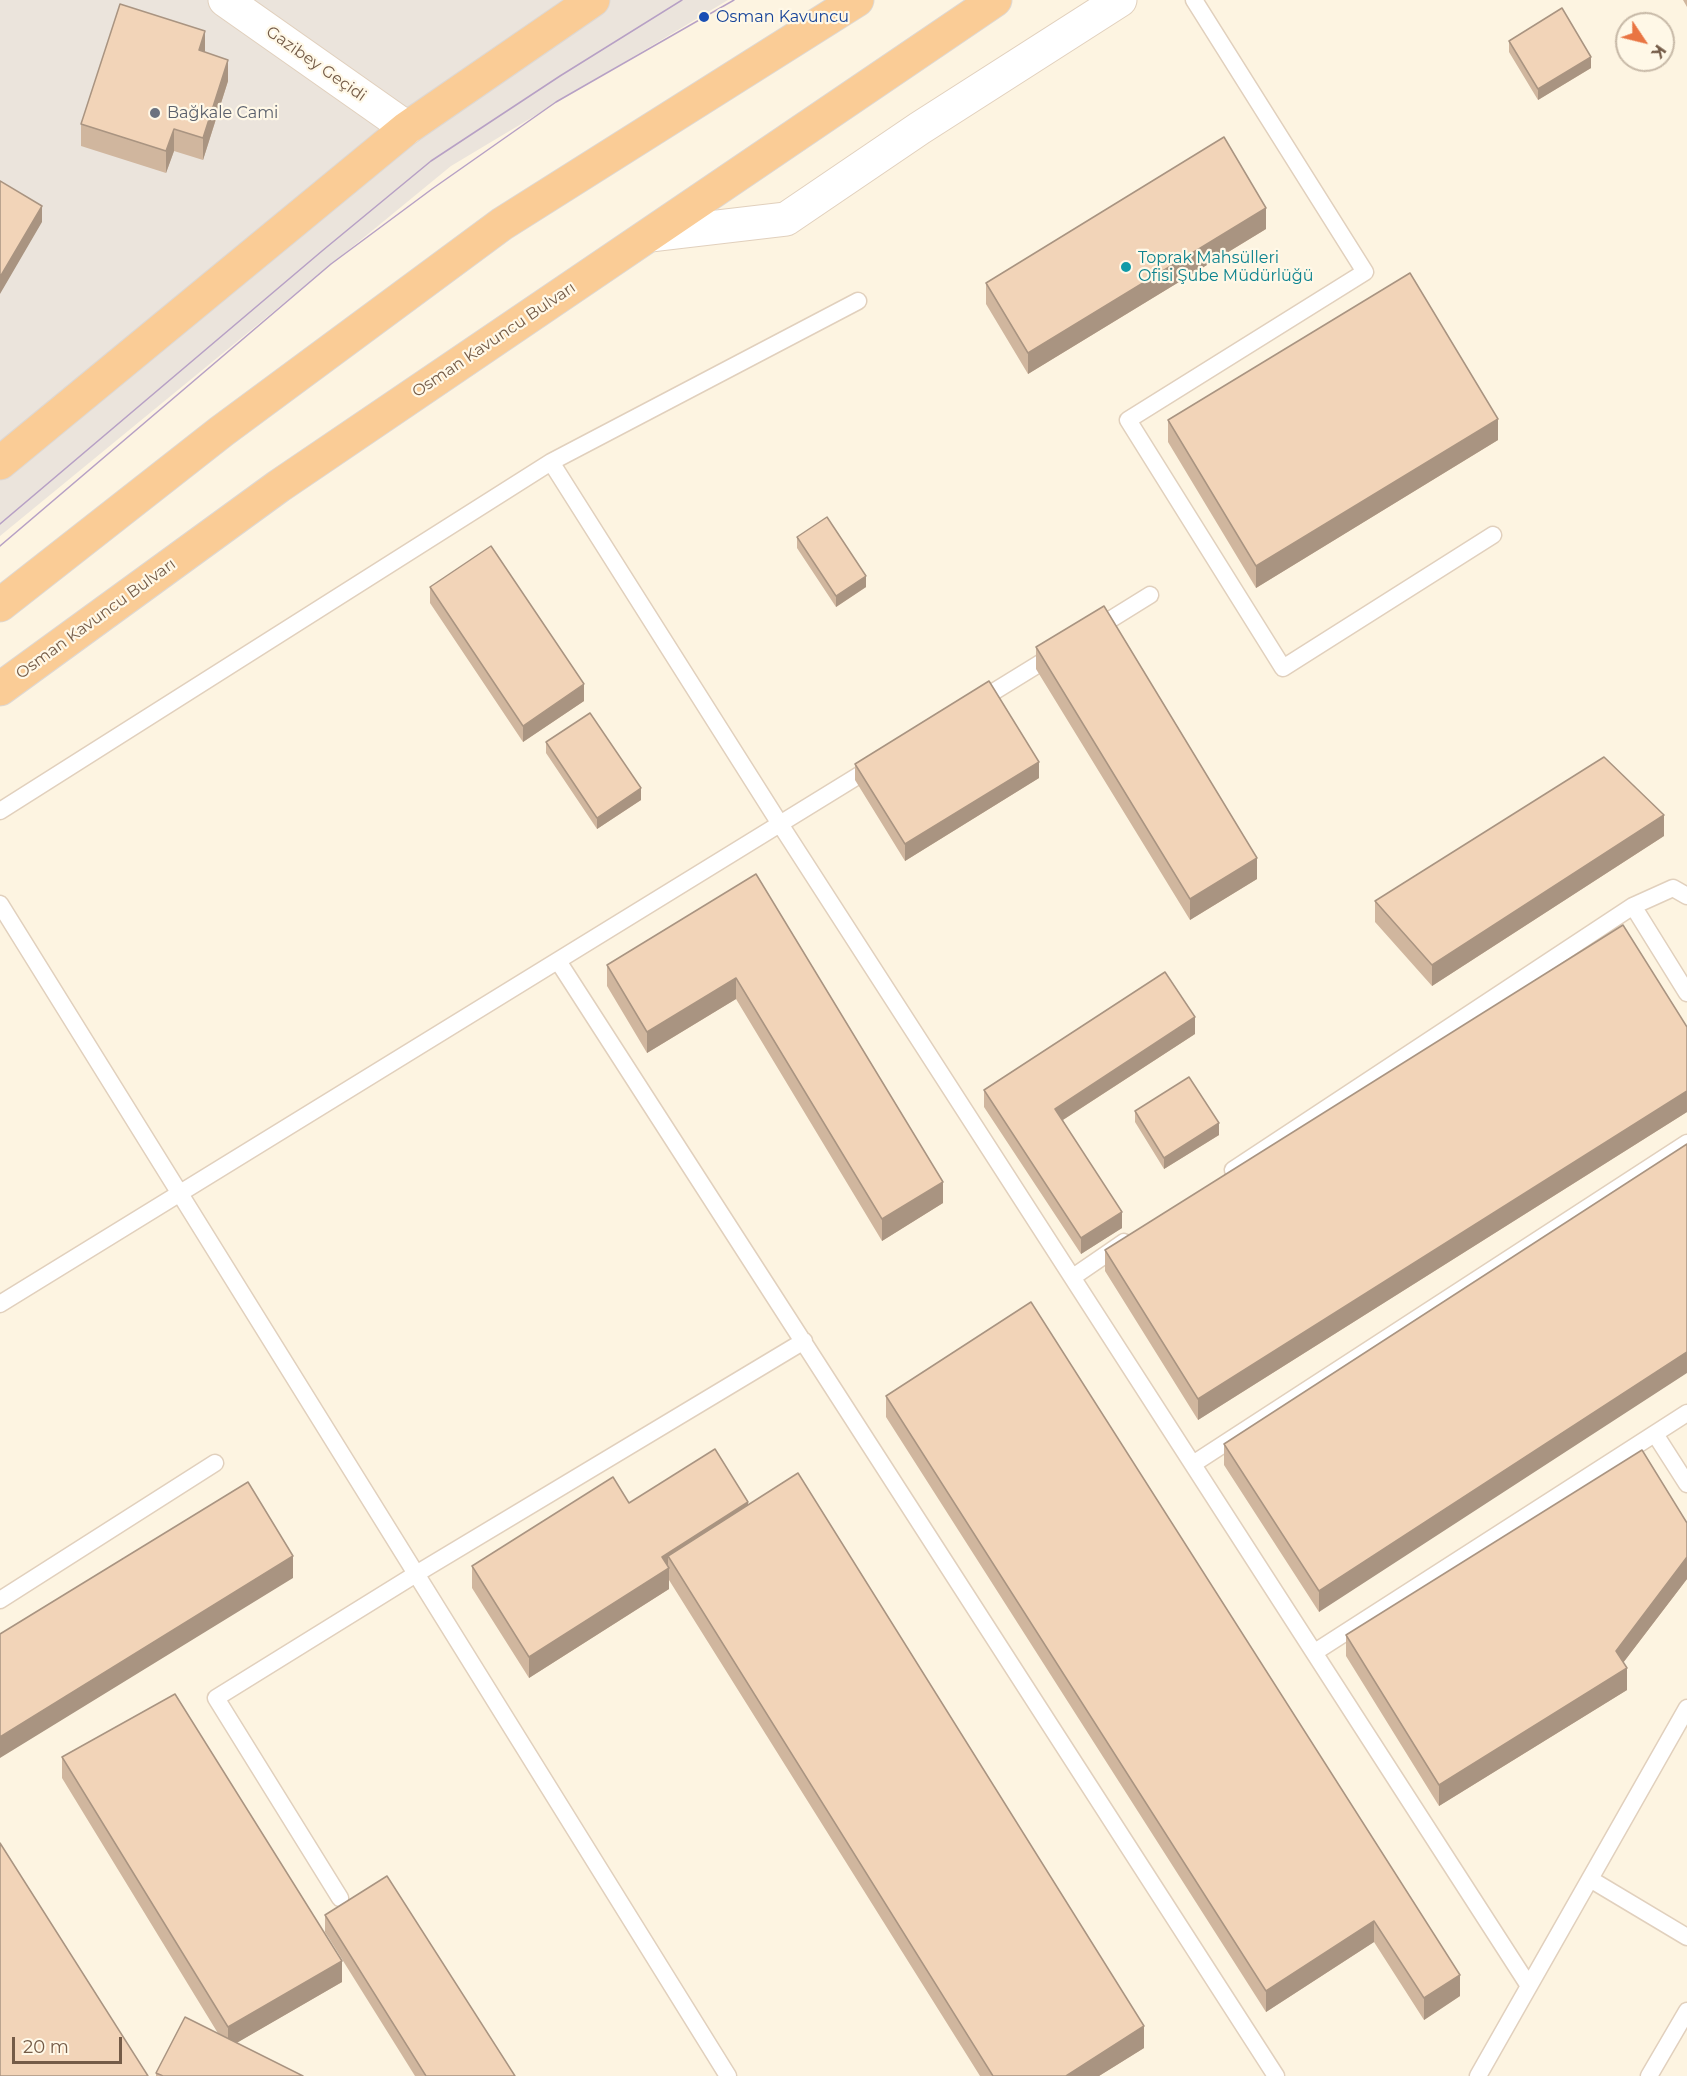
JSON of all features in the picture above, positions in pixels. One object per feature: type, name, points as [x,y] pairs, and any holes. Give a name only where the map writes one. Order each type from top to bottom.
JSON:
[{"type":"highway","points":[[0,463],[407,128],[593,0]]},
{"type":"highway","points":[[0,605],[222,432],[502,224],[857,0]]},
{"type":"highway","name":"Osman Kavuncu Bulvarı","points":[[0,689],[279,486],[995,0]]},
{"type":"street","name":"Gazibey Geçidi","points":[[225,0],[407,128]]},
{"type":"street","points":[[650,235],[786,219],[920,128],[1120,0]]},
{"type":"lane","points":[[1194,0],[1365,272],[1128,420],[1283,668],[1493,535]]},
{"type":"lane","points":[[0,811],[551,462],[858,301]]},
{"type":"lane","points":[[551,462],[780,824],[1529,1986]]},
{"type":"lane","points":[[960,712],[1150,595]]},
{"type":"lane","points":[[0,1304],[890,756]]},
{"type":"lane","points":[[1220,1179],[1633,906],[1673,888],[1687,896]]},
{"type":"lane","points":[[0,904],[728,2076]]},
{"type":"lane","points":[[1633,906],[1687,993]]},
{"type":"lane","points":[[558,961],[1276,2076]]},
{"type":"lane","points":[[1193,1464],[1687,1143]]},
{"type":"lane","points":[[1072,1276],[1141,1231]]},
{"type":"lane","points":[[340,1898],[216,1698],[416,1574],[804,1341]]},
{"type":"lane","points":[[1315,1652],[1687,1413]]},
{"type":"lane","points":[[1655,1434],[1687,1484]]},
{"type":"lane","points":[[0,1600],[215,1463]]},
{"type":"lane","points":[[1478,2076],[1687,1708]]},
{"type":"lane","points":[[1590,1879],[1687,1937]]},
{"type":"lane","points":[[1649,2076],[1687,2011]]},
{"type":"shaded area","points":[[0,0],[728,0],[451,166],[0,536]]},
{"type":"building","name":"Bağkale Cami","points":[[120,4],[205,31],[199,50],[228,60],[203,138],[174,129],[166,151],[81,124]]},
{"type":"building","points":[[1562,8],[1591,57],[1538,89],[1509,41]]},
{"type":"building","name":"Toprak Mahsülleri Ofisi Şube Müdürlüğü","points":[[1224,137],[1266,208],[1028,353],[986,283]]},
{"type":"building","points":[[0,181],[42,206],[0,277]]},
{"type":"building","points":[[1410,273],[1498,419],[1256,566],[1168,420]]},
{"type":"building","points":[[827,517],[866,576],[836,596],[797,537]]},
{"type":"building","points":[[491,546],[584,684],[523,726],[430,587]]},
{"type":"building","points":[[1104,606],[1257,858],[1190,899],[1036,647]]},
{"type":"building","points":[[989,681],[1039,762],[905,844],[855,764]]},
{"type":"building","points":[[590,713],[641,788],[597,818],[546,742]]},
{"type":"building","points":[[1604,757],[1664,815],[1432,965],[1375,901]]},
{"type":"building","points":[[756,874],[943,1182],[882,1219],[736,978],[647,1032],[607,965]]},
{"type":"building","points":[[1623,925],[1687,1027],[1687,1091],[1198,1399],[1105,1250]]},
{"type":"building","points":[[1165,972],[1195,1017],[1055,1109],[1122,1212],[1081,1238],[984,1090]]},
{"type":"building","points":[[1189,1077],[1219,1123],[1164,1158],[1135,1111]]},
{"type":"building","points":[[1687,1144],[1687,1352],[1319,1591],[1224,1444]]},
{"type":"building","points":[[1031,1302],[1460,1975],[1424,1998],[1374,1921],[1266,1991],[886,1396]]},
{"type":"building","points":[[715,1449],[748,1502],[662,1557],[669,1568],[529,1657],[472,1566],[613,1477],[629,1503]]},
{"type":"building","points":[[1642,1450],[1687,1523],[1687,1557],[1616,1651],[1627,1668],[1439,1785],[1346,1635]]},
{"type":"building","points":[[798,1473],[1144,2026],[1066,2076],[993,2076],[668,1556]]},
{"type":"building","points":[[248,1482],[293,1556],[0,1737],[0,1634]]},
{"type":"building","points":[[175,1694],[342,1961],[228,2027],[62,1757]]},
{"type":"building","points":[[0,1843],[148,2076],[0,2076]]},
{"type":"building","points":[[387,1876],[515,2076],[426,2076],[325,1915]]},
{"type":"building","points":[[185,2017],[303,2076],[163,2076],[156,2073]]},
{"type":"tram line","points":[[0,524],[431,161],[560,76],[682,0]]},
{"type":"tram line","points":[[0,546],[331,264],[432,189],[556,102],[734,0]]},
{"type":"place","name":"Osman Kavuncu","points":[[704,17]]},
{"type":"place","name":"Bağkale Cami","points":[[155,113]]},
{"type":"place","name":"Toprak Mahsülleri Ofisi Şube Müdürlüğü","points":[[1126,267]]}]
